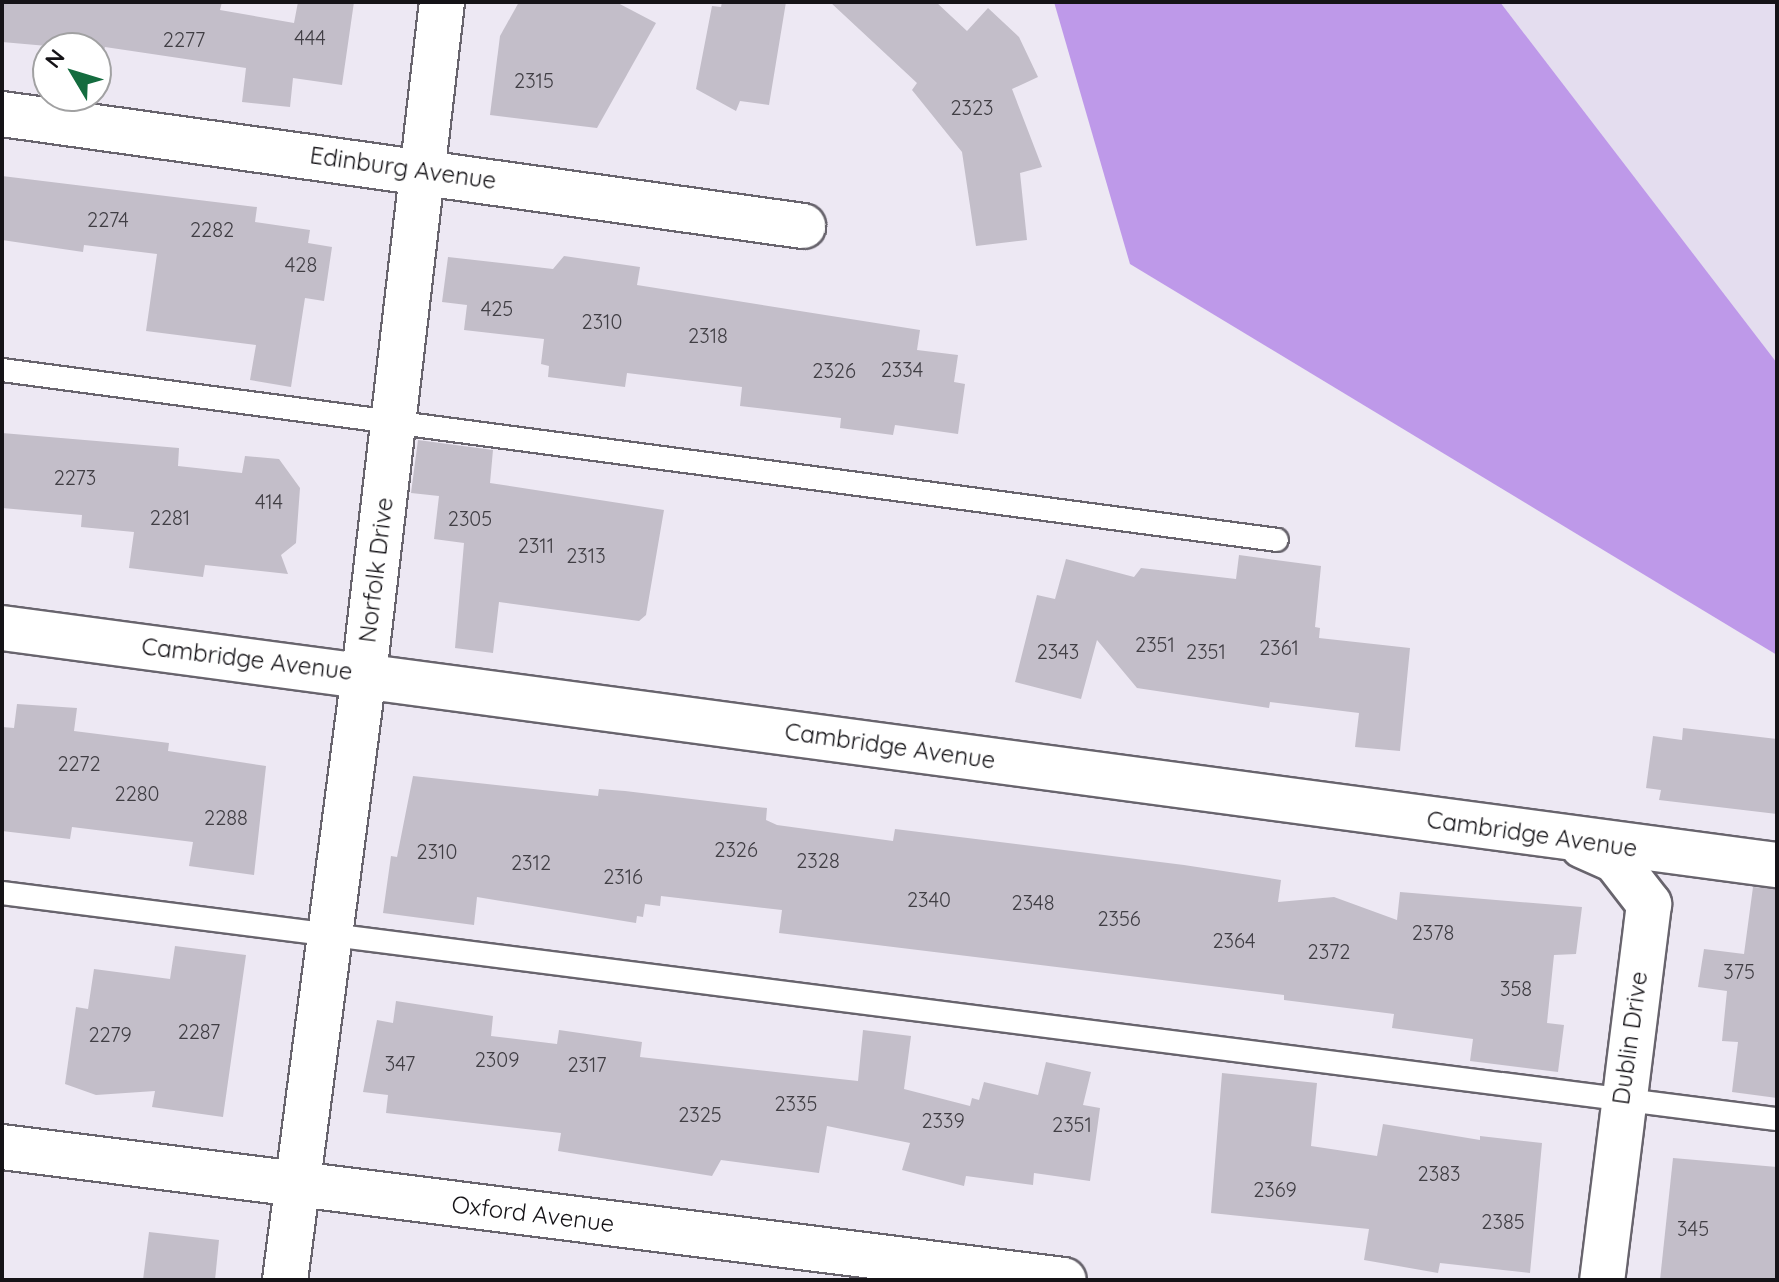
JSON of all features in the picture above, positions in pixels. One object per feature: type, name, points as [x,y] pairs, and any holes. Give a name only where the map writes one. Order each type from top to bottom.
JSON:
[{"type":"street","name":"Norfolk Drive","points":[[285,1280],[364,674],[442,2]]},
{"type":"street","name":"Edinburg Avenue","points":[[2,114],[423,170],[803,226]]},
{"type":"street","name":"Cambridge Avenue","points":[[2,628],[1777,865]]},
{"type":"street","name":"Dublin Drive","points":[[1566,839],[1615,860],[1649,904],[1621,1100],[1602,1280]]},
{"type":"street","name":"Oxford Avenue","points":[[2,1147],[1064,1280]]},
{"type":"lane","points":[[2,370],[394,419],[1277,540]]},
{"type":"lane","points":[[2,893],[1777,1119]]},
{"type":"shaded area","points":[[1054,2],[1500,2],[1777,363],[1777,655],[1130,264]]},
{"type":"shaded area","points":[[1500,2],[1777,2],[1777,363]]},
{"type":"building","points":[[2,2],[222,2],[220,10],[294,23],[298,2],[354,2],[342,85],[293,78],[290,107],[242,102],[246,68],[112,48],[112,32],[32,32],[32,45],[2,42]]},
{"type":"building","points":[[519,2],[616,2],[656,23],[597,128],[490,115],[500,36]]},
{"type":"building","points":[[722,2],[786,2],[769,105],[740,101],[736,111],[696,89],[712,6],[721,7]]},
{"type":"building","points":[[830,2],[936,2],[967,31],[988,8],[1019,37],[1038,77],[1012,89],[1042,167],[1020,173],[1027,240],[976,246],[962,152],[912,90],[917,83]]},
{"type":"building","points":[[2,176],[257,207],[255,222],[310,230],[308,243],[332,247],[324,301],[305,298],[291,387],[250,380],[256,345],[146,331],[157,254],[84,245],[83,252],[2,240]]},
{"type":"building","points":[[564,256],[640,267],[637,285],[920,330],[917,350],[958,355],[954,382],[965,384],[958,434],[895,425],[893,435],[840,428],[841,418],[740,406],[742,387],[627,373],[625,387],[548,377],[549,366],[541,364],[544,339],[464,330],[467,305],[442,302],[448,257],[553,269]]},
{"type":"building","points":[[2,433],[179,448],[178,466],[242,473],[245,456],[279,459],[300,488],[296,543],[281,555],[288,574],[205,565],[203,577],[129,568],[134,532],[81,527],[82,515],[2,508]]},
{"type":"building","points":[[418,440],[493,450],[490,483],[664,510],[646,615],[639,621],[499,602],[493,653],[455,648],[464,543],[434,539],[439,496],[411,493]]},
{"type":"building","points":[[1239,555],[1321,566],[1315,627],[1320,628],[1319,638],[1410,648],[1400,751],[1355,747],[1359,713],[1270,702],[1269,708],[1137,688],[1097,640],[1081,699],[1015,682],[1037,595],[1055,599],[1066,559],[1134,577],[1141,568],[1236,579]]},
{"type":"building","points":[[17,704],[77,708],[74,731],[169,743],[168,751],[266,766],[254,875],[189,866],[193,842],[72,827],[70,839],[2,831],[2,727],[14,728]]},
{"type":"building","points":[[1683,728],[1777,739],[1777,814],[1659,800],[1661,790],[1646,788],[1653,736],[1682,740]]},
{"type":"building","points":[[413,776],[598,796],[599,789],[625,791],[767,808],[766,820],[777,825],[893,841],[895,829],[1184,865],[1281,880],[1278,902],[1334,897],[1397,920],[1400,892],[1582,907],[1576,954],[1554,955],[1547,1023],[1564,1025],[1558,1072],[1470,1061],[1473,1039],[1392,1028],[1394,1014],[1284,1000],[1284,995],[779,933],[782,910],[661,896],[660,906],[645,904],[643,917],[637,916],[636,923],[477,897],[474,925],[383,913],[391,856],[397,857]]},
{"type":"building","points":[[1753,887],[1777,889],[1777,1098],[1732,1092],[1738,1042],[1722,1041],[1727,991],[1698,987],[1704,949],[1744,954]]},
{"type":"building","points":[[175,946],[246,955],[223,1117],[152,1107],[155,1091],[96,1095],[65,1084],[76,1007],[88,1009],[94,969],[170,979]]},
{"type":"building","points":[[396,1001],[493,1016],[491,1036],[557,1044],[559,1030],[642,1042],[640,1057],[858,1081],[863,1030],[911,1036],[904,1089],[970,1106],[972,1098],[979,1100],[984,1082],[1038,1095],[1046,1062],[1091,1072],[1083,1105],[1100,1108],[1090,1181],[1034,1173],[1033,1185],[966,1176],[964,1186],[902,1170],[910,1143],[827,1126],[819,1173],[721,1160],[712,1176],[558,1151],[561,1133],[386,1113],[388,1095],[363,1092],[377,1020],[393,1023]]},
{"type":"building","points":[[1222,1073],[1317,1083],[1311,1146],[1377,1156],[1383,1124],[1480,1140],[1480,1136],[1542,1143],[1530,1273],[1440,1263],[1438,1273],[1364,1260],[1369,1229],[1211,1213]]},
{"type":"building","points":[[1673,1158],[1777,1167],[1777,1280],[1660,1280]]},
{"type":"building","points":[[149,1232],[219,1240],[215,1280],[143,1280]]}]
